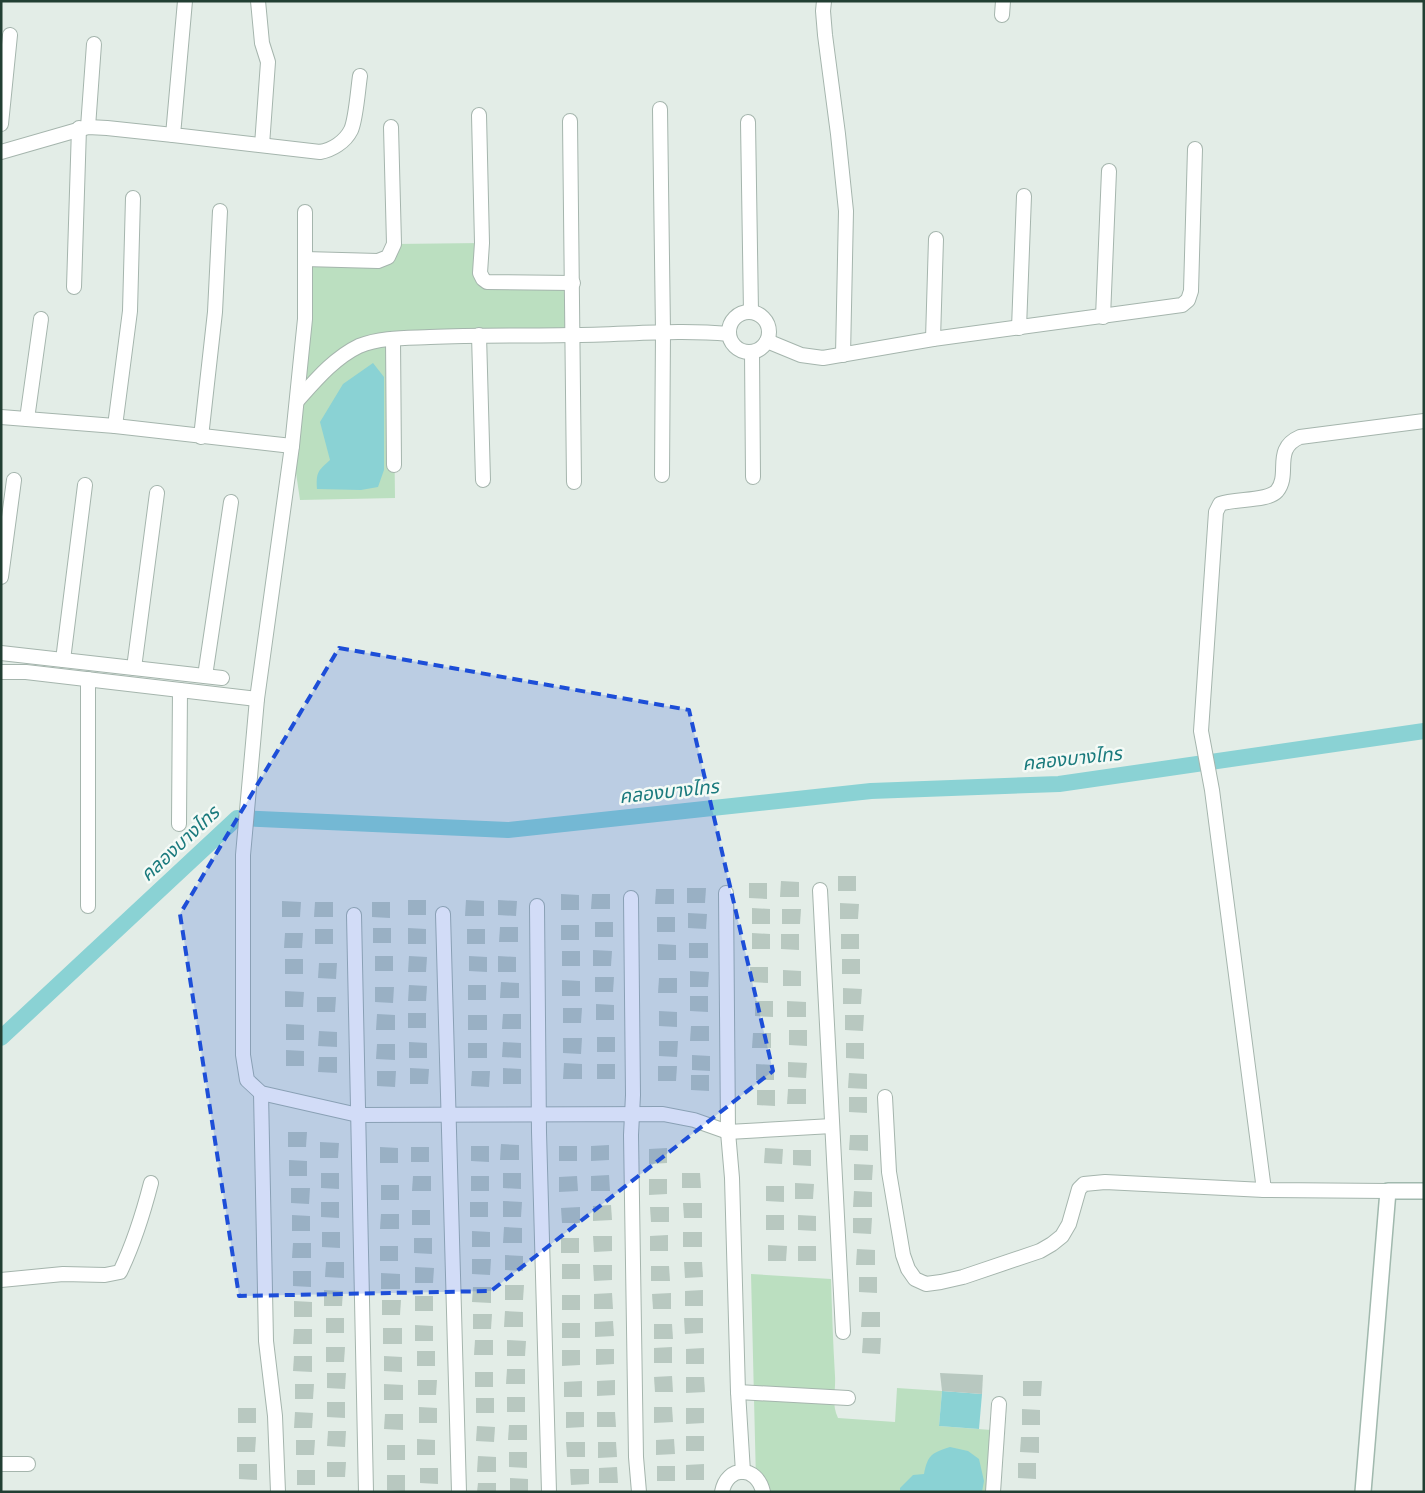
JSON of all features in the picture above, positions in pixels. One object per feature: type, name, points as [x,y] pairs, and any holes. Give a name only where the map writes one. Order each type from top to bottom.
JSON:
[{"type":"street","points":[[173,136],[185,1]]},
{"type":"street","points":[[258,1],[262,43],[268,62],[262,145]]},
{"type":"street","points":[[824,1],[825,35],[846,212],[843,355]]},
{"type":"street","points":[[1,124],[10,35]]},
{"type":"street","points":[[74,287],[84,128],[94,44]]},
{"type":"street","points":[[1,152],[84,128],[107,128],[320,152],[330,150],[341,142],[351,130],[360,76]]},
{"type":"street","points":[[660,109],[663,332],[662,475]]},
{"type":"street","points":[[479,115],[482,242],[480,273],[483,279],[487,282],[572,283]]},
{"type":"street","points":[[570,121],[574,482]]},
{"type":"street","points":[[748,122],[751,312]]},
{"type":"street","points":[[305,259],[378,261],[388,257],[394,244],[391,127]]},
{"type":"street","points":[[767,341],[802,355],[823,358],[933,339],[1182,305],[1188,300],[1191,291],[1195,149]]},
{"type":"street","points":[[1103,317],[1109,171]]},
{"type":"street","points":[[1019,328],[1024,196]]},
{"type":"street","points":[[115,426],[130,311],[133,198]]},
{"type":"street","points":[[201,436],[215,312],[220,211]]},
{"type":"street","points":[[305,212],[305,319],[292,446],[257,699],[243,855],[243,1055],[247,1080],[261,1093],[358,1115],[663,1114],[694,1120],[728,1132],[832,1126]]},
{"type":"street","points":[[933,339],[936,238]]},
{"type":"street","points":[[751,312],[760,315],[766,322],[769,331],[767,341],[761,348],[752,352],[737,348],[729,334],[732,323],[740,314],[751,312]]},
{"type":"street","points":[[27,419],[41,319]]},
{"type":"street","points":[[297,401],[327,368],[358,347],[392,339],[479,335],[572,335],[663,332],[729,334]]},
{"type":"street","points":[[479,335],[483,480]]},
{"type":"street","points":[[392,339],[394,465]]},
{"type":"street","points":[[752,352],[753,477]]},
{"type":"street","points":[[1,417],[115,426],[292,446]]},
{"type":"street","points":[[1264,1190],[1212,790],[1201,730],[1216,512],[1220,504],[1228,500],[1268,497],[1277,491],[1286,449],[1291,441],[1300,437],[1424,421]]},
{"type":"street","points":[[1,577],[14,480]]},
{"type":"street","points":[[63,660],[85,485]]},
{"type":"street","points":[[134,668],[157,493]]},
{"type":"street","points":[[205,676],[230,502]]},
{"type":"street","points":[[1,653],[222,678]]},
{"type":"street","points":[[1,672],[26,672],[257,699]]},
{"type":"street","points":[[88,679],[88,906]]},
{"type":"street","points":[[179,824],[180,690]]},
{"type":"street","points":[[820,890],[843,1332]]},
{"type":"street","points":[[726,893],[728,1132],[732,1178],[742,1472]]},
{"type":"street","points":[[631,898],[633,1095],[631,1135],[636,1457],[639,1492]]},
{"type":"street","points":[[537,906],[549,1492]]},
{"type":"street","points":[[443,914],[459,1492]]},
{"type":"street","points":[[354,915],[366,1492]]},
{"type":"street","points":[[261,1093],[266,1341],[275,1416],[278,1492]]},
{"type":"street","points":[[885,1097],[889,1172],[904,1255],[908,1269],[915,1279],[926,1284],[963,1277],[1040,1251],[1052,1244],[1062,1236],[1069,1224],[1079,1189],[1084,1184],[1105,1182],[1264,1190],[1424,1191]]},
{"type":"street","points":[[1,1280],[63,1274],[105,1275],[120,1272],[140,1223],[151,1183]]},
{"type":"street","points":[[1363,1492],[1388,1190]]},
{"type":"street","points":[[738,1392],[848,1398]]},
{"type":"street","points":[[993,1492],[999,1404]]},
{"type":"street","points":[[1,1464],[28,1464]]},
{"type":"street","points":[[722,1492],[723,1484],[728,1477],[742,1472],[750,1473],[757,1478],[763,1492]]},
{"type":"highlighted area","points":[[339,648],[689,710],[773,1071],[491,1291],[239,1296],[180,914]]},
{"type":"green space","points":[[482,243],[483,281],[573,276],[572,335],[393,339],[395,498],[300,500],[292,446],[305,259],[394,259],[394,244]]},
{"type":"green space","points":[[751,1274],[831,1279],[835,1376],[834,1402],[838,1418],[895,1422],[897,1388],[942,1391],[939,1426],[991,1430],[989,1492],[766,1492],[756,1481]]},
{"type":"water","points":[[373,363],[384,377],[384,470],[378,487],[361,490],[317,489],[319,472],[330,460],[320,422],[343,384]]},
{"type":"water","points":[[942,1391],[982,1394],[979,1429],[939,1426]]},
{"type":"water","points":[[950,1447],[968,1451],[979,1459],[984,1481],[982,1492],[900,1492],[900,1488],[913,1475],[924,1474],[927,1462],[932,1455]]},
{"type":"building","points":[[838,876],[856,876],[856,891],[838,891]]},
{"type":"building","points":[[781,881],[799,882],[799,897],[780,897]]},
{"type":"building","points":[[749,883],[767,883],[767,899],[749,898]]},
{"type":"building","points":[[687,888],[706,888],[705,903],[687,903]]},
{"type":"building","points":[[656,889],[674,889],[674,904],[655,904]]},
{"type":"building","points":[[561,894],[579,895],[579,910],[561,910]]},
{"type":"building","points":[[592,894],[610,894],[610,909],[591,909]]},
{"type":"building","points":[[408,900],[426,900],[426,915],[408,915]]},
{"type":"building","points":[[466,900],[484,901],[484,916],[465,916]]},
{"type":"building","points":[[498,900],[517,901],[516,916],[498,915]]},
{"type":"building","points":[[282,901],[301,902],[300,917],[282,917]]},
{"type":"building","points":[[315,902],[333,902],[333,917],[314,917]]},
{"type":"building","points":[[372,902],[390,902],[390,918],[372,917]]},
{"type":"building","points":[[840,903],[859,904],[858,919],[840,919]]},
{"type":"building","points":[[752,908],[770,909],[770,924],[752,924]]},
{"type":"building","points":[[782,909],[801,909],[800,924],[782,924]]},
{"type":"building","points":[[688,913],[707,914],[706,929],[688,928]]},
{"type":"building","points":[[657,917],[675,917],[675,932],[657,932]]},
{"type":"building","points":[[595,922],[613,922],[613,937],[595,937]]},
{"type":"building","points":[[561,925],[579,925],[579,940],[561,940]]},
{"type":"building","points":[[500,927],[518,927],[518,942],[499,942]]},
{"type":"building","points":[[373,928],[391,928],[391,943],[373,943]]},
{"type":"building","points":[[408,928],[426,929],[426,944],[408,944]]},
{"type":"building","points":[[315,929],[333,929],[333,944],[315,944]]},
{"type":"building","points":[[467,929],[485,929],[485,944],[467,944]]},
{"type":"building","points":[[285,933],[303,933],[302,948],[284,948]]},
{"type":"building","points":[[752,933],[770,934],[770,949],[752,949]]},
{"type":"building","points":[[781,934],[799,934],[799,950],[781,949]]},
{"type":"building","points":[[841,934],[859,934],[859,949],[841,949]]},
{"type":"building","points":[[689,943],[708,943],[708,958],[689,958]]},
{"type":"building","points":[[658,944],[676,945],[676,960],[658,960]]},
{"type":"building","points":[[593,950],[612,951],[611,966],[593,966]]},
{"type":"building","points":[[562,951],[580,951],[580,966],[562,966]]},
{"type":"building","points":[[375,956],[393,956],[393,971],[375,971]]},
{"type":"building","points":[[409,956],[427,957],[426,972],[408,972]]},
{"type":"building","points":[[469,956],[487,957],[487,972],[469,971]]},
{"type":"building","points":[[498,956],[516,957],[516,972],[498,972]]},
{"type":"building","points":[[285,959],[303,959],[303,974],[285,974]]},
{"type":"building","points":[[842,959],[860,959],[860,974],[842,974]]},
{"type":"building","points":[[319,963],[337,963],[336,979],[318,978]]},
{"type":"building","points":[[750,967],[768,967],[768,983],[750,982]]},
{"type":"building","points":[[783,970],[801,971],[801,986],[783,986]]},
{"type":"building","points":[[690,971],[709,972],[708,987],[690,987]]},
{"type":"building","points":[[595,977],[614,977],[613,992],[595,992]]},
{"type":"building","points":[[659,978],[677,978],[677,993],[658,993]]},
{"type":"building","points":[[562,980],[580,981],[580,996],[562,996]]},
{"type":"building","points":[[501,982],[519,983],[519,998],[500,998]]},
{"type":"building","points":[[409,985],[427,986],[426,1001],[408,1001]]},
{"type":"building","points":[[468,985],[486,985],[486,1000],[468,1000]]},
{"type":"building","points":[[375,987],[394,987],[393,1003],[375,1002]]},
{"type":"building","points":[[843,988],[862,989],[861,1004],[843,1004]]},
{"type":"building","points":[[285,991],[304,992],[303,1007],[285,1007]]},
{"type":"building","points":[[690,996],[708,996],[708,1012],[690,1011]]},
{"type":"building","points":[[317,997],[336,997],[335,1012],[317,1012]]},
{"type":"building","points":[[755,1001],[773,1001],[773,1017],[755,1016]]},
{"type":"building","points":[[787,1001],[806,1002],[806,1017],[787,1017]]},
{"type":"building","points":[[596,1004],[614,1005],[614,1020],[596,1020]]},
{"type":"building","points":[[563,1008],[582,1008],[581,1023],[563,1023]]},
{"type":"building","points":[[659,1011],[677,1012],[677,1027],[659,1026]]},
{"type":"building","points":[[408,1013],[426,1013],[426,1028],[408,1028]]},
{"type":"building","points":[[377,1014],[395,1015],[395,1030],[376,1030]]},
{"type":"building","points":[[503,1014],[521,1014],[521,1029],[502,1029]]},
{"type":"building","points":[[468,1015],[487,1015],[487,1030],[468,1030]]},
{"type":"building","points":[[845,1015],[864,1015],[863,1031],[845,1030]]},
{"type":"building","points":[[286,1024],[304,1025],[304,1040],[286,1040]]},
{"type":"building","points":[[691,1026],[709,1026],[709,1041],[690,1041]]},
{"type":"building","points":[[789,1030],[807,1030],[807,1046],[789,1045]]},
{"type":"building","points":[[319,1031],[337,1032],[337,1047],[318,1046]]},
{"type":"building","points":[[753,1033],[771,1033],[771,1048],[752,1048]]},
{"type":"building","points":[[597,1037],[615,1037],[615,1052],[597,1052]]},
{"type":"building","points":[[563,1038],[582,1038],[581,1054],[563,1053]]},
{"type":"building","points":[[659,1041],[678,1041],[677,1057],[659,1056]]},
{"type":"building","points":[[409,1042],[427,1043],[427,1058],[409,1058]]},
{"type":"building","points":[[503,1042],[521,1043],[521,1058],[502,1057]]},
{"type":"building","points":[[468,1043],[487,1043],[487,1058],[468,1058]]},
{"type":"building","points":[[846,1043],[864,1043],[864,1059],[846,1058]]},
{"type":"building","points":[[377,1044],[395,1044],[395,1060],[376,1059]]},
{"type":"building","points":[[286,1050],[304,1051],[304,1066],[286,1066]]},
{"type":"building","points":[[692,1055],[710,1056],[710,1071],[692,1070]]},
{"type":"building","points":[[319,1057],[337,1057],[337,1073],[318,1072]]},
{"type":"building","points":[[788,1062],[807,1063],[806,1078],[788,1077]]},
{"type":"building","points":[[564,1063],[582,1064],[582,1079],[563,1079]]},
{"type":"building","points":[[597,1064],[615,1064],[615,1079],[597,1079]]},
{"type":"building","points":[[756,1064],[774,1065],[774,1080],[756,1080]]},
{"type":"building","points":[[658,1066],[677,1066],[676,1081],[658,1081]]},
{"type":"building","points":[[410,1068],[429,1069],[428,1084],[410,1084]]},
{"type":"building","points":[[503,1068],[521,1069],[521,1084],[503,1084]]},
{"type":"building","points":[[377,1071],[396,1071],[395,1087],[377,1086]]},
{"type":"building","points":[[472,1071],[490,1071],[489,1087],[471,1086]]},
{"type":"building","points":[[849,1073],[867,1074],[867,1089],[848,1088]]},
{"type":"building","points":[[691,1075],[709,1075],[709,1091],[691,1090]]},
{"type":"building","points":[[788,1089],[806,1089],[806,1104],[787,1104]]},
{"type":"building","points":[[757,1090],[775,1090],[775,1106],[757,1105]]},
{"type":"building","points":[[849,1097],[867,1097],[867,1113],[849,1112]]},
{"type":"building","points":[[288,1132],[307,1132],[306,1147],[288,1147]]},
{"type":"building","points":[[850,1135],[868,1135],[868,1151],[849,1150]]},
{"type":"building","points":[[320,1142],[339,1143],[338,1158],[320,1158]]},
{"type":"building","points":[[501,1144],[519,1145],[519,1160],[500,1160]]},
{"type":"building","points":[[609,1145],[609,1160],[591,1161],[591,1146]]},
{"type":"building","points":[[471,1146],[489,1146],[489,1162],[471,1161]]},
{"type":"building","points":[[559,1146],[577,1146],[577,1161],[559,1161]]},
{"type":"building","points":[[380,1147],[398,1148],[398,1163],[380,1163]]},
{"type":"building","points":[[411,1147],[429,1147],[429,1162],[411,1162]]},
{"type":"building","points":[[667,1148],[667,1163],[649,1164],[649,1149]]},
{"type":"building","points":[[765,1148],[783,1149],[782,1164],[764,1163]]},
{"type":"building","points":[[793,1150],[811,1150],[811,1166],[793,1165]]},
{"type":"building","points":[[289,1160],[307,1161],[307,1176],[289,1176]]},
{"type":"building","points":[[854,1164],[873,1165],[872,1180],[854,1180]]},
{"type":"building","points":[[321,1173],[339,1173],[339,1189],[321,1188]]},
{"type":"building","points":[[503,1173],[521,1173],[521,1189],[503,1188]]},
{"type":"building","points":[[682,1173],[700,1173],[701,1188],[682,1188]]},
{"type":"building","points":[[609,1175],[610,1191],[591,1191],[591,1176]]},
{"type":"building","points":[[413,1176],[431,1176],[431,1191],[412,1191]]},
{"type":"building","points":[[471,1176],[489,1176],[489,1191],[471,1191]]},
{"type":"building","points":[[577,1176],[578,1191],[559,1192],[559,1177]]},
{"type":"building","points":[[649,1179],[667,1179],[667,1194],[649,1195]]},
{"type":"building","points":[[795,1183],[814,1184],[813,1199],[795,1199]]},
{"type":"building","points":[[381,1185],[399,1185],[399,1200],[381,1200]]},
{"type":"building","points":[[766,1186],[784,1186],[784,1202],[766,1201]]},
{"type":"building","points":[[291,1188],[310,1188],[309,1204],[291,1203]]},
{"type":"building","points":[[854,1191],[872,1192],[872,1207],[853,1207]]},
{"type":"building","points":[[503,1201],[522,1202],[521,1217],[503,1217]]},
{"type":"building","points":[[321,1202],[339,1202],[339,1218],[321,1217]]},
{"type":"building","points":[[470,1202],[488,1202],[488,1217],[470,1217]]},
{"type":"building","points":[[683,1203],[702,1203],[702,1218],[684,1218]]},
{"type":"building","points":[[611,1205],[612,1220],[593,1221],[593,1206]]},
{"type":"building","points":[[580,1207],[580,1223],[562,1223],[561,1208]]},
{"type":"building","points":[[650,1207],[669,1207],[669,1222],[651,1222]]},
{"type":"building","points":[[412,1210],[430,1210],[430,1225],[412,1225]]},
{"type":"building","points":[[381,1214],[399,1214],[399,1229],[380,1229]]},
{"type":"building","points":[[292,1215],[310,1216],[310,1231],[292,1231]]},
{"type":"building","points":[[766,1215],[784,1215],[784,1230],[766,1230]]},
{"type":"building","points":[[798,1215],[816,1216],[816,1231],[798,1230]]},
{"type":"building","points":[[853,1218],[872,1218],[871,1234],[853,1233]]},
{"type":"building","points":[[504,1227],[522,1228],[522,1243],[503,1243]]},
{"type":"building","points":[[472,1231],[490,1232],[490,1247],[472,1247]]},
{"type":"building","points":[[322,1232],[340,1232],[340,1248],[322,1247]]},
{"type":"building","points":[[683,1232],[702,1232],[702,1247],[683,1247]]},
{"type":"building","points":[[668,1235],[668,1251],[650,1251],[650,1236]]},
{"type":"building","points":[[593,1236],[612,1236],[612,1251],[594,1252]]},
{"type":"building","points":[[414,1238],[432,1238],[432,1254],[414,1253]]},
{"type":"building","points":[[561,1238],[579,1238],[579,1253],[561,1253]]},
{"type":"building","points":[[293,1243],[311,1243],[311,1258],[292,1258]]},
{"type":"building","points":[[768,1245],[787,1246],[786,1261],[768,1261]]},
{"type":"building","points":[[380,1246],[398,1246],[398,1261],[380,1261]]},
{"type":"building","points":[[798,1246],[816,1246],[816,1261],[798,1261]]},
{"type":"building","points":[[857,1249],[875,1250],[875,1265],[856,1265]]},
{"type":"building","points":[[505,1255],[523,1256],[523,1271],[505,1270]]},
{"type":"building","points":[[472,1259],[491,1259],[490,1275],[472,1274]]},
{"type":"building","points":[[326,1262],[344,1262],[344,1278],[325,1277]]},
{"type":"building","points":[[684,1262],[702,1262],[703,1277],[685,1278]]},
{"type":"building","points":[[562,1264],[580,1264],[580,1279],[562,1279]]},
{"type":"building","points":[[593,1265],[612,1265],[612,1280],[594,1281]]},
{"type":"building","points":[[651,1266],[669,1266],[670,1281],[651,1281]]},
{"type":"building","points":[[415,1267],[434,1268],[433,1283],[415,1283]]},
{"type":"building","points":[[293,1271],[311,1271],[311,1287],[293,1286]]},
{"type":"building","points":[[381,1273],[400,1274],[400,1289],[381,1289]]},
{"type":"building","points":[[859,1277],[877,1277],[877,1293],[859,1292]]},
{"type":"building","points":[[505,1285],[524,1285],[523,1300],[505,1300]]},
{"type":"building","points":[[473,1287],[491,1287],[491,1303],[472,1302]]},
{"type":"building","points":[[324,1290],[343,1291],[342,1306],[324,1306]]},
{"type":"building","points":[[703,1290],[703,1306],[685,1306],[685,1291]]},
{"type":"building","points":[[612,1293],[613,1309],[594,1309],[594,1294]]},
{"type":"building","points":[[671,1293],[671,1309],[653,1309],[652,1294]]},
{"type":"building","points":[[562,1295],[580,1295],[580,1310],[562,1310]]},
{"type":"building","points":[[415,1296],[433,1296],[433,1311],[415,1311]]},
{"type":"building","points":[[382,1300],[401,1300],[400,1315],[382,1315]]},
{"type":"building","points":[[294,1301],[312,1302],[312,1317],[294,1317]]},
{"type":"building","points":[[505,1311],[523,1312],[523,1327],[504,1327]]},
{"type":"building","points":[[862,1312],[880,1312],[880,1327],[861,1327]]},
{"type":"building","points":[[473,1314],[492,1314],[491,1329],[473,1329]]},
{"type":"building","points":[[326,1318],[344,1318],[344,1333],[326,1333]]},
{"type":"building","points":[[684,1318],[703,1318],[703,1333],[685,1334]]},
{"type":"building","points":[[613,1321],[614,1336],[595,1337],[595,1322]]},
{"type":"building","points":[[562,1323],[580,1323],[580,1338],[562,1338]]},
{"type":"building","points":[[654,1324],[672,1324],[673,1339],[654,1339]]},
{"type":"building","points":[[415,1325],[433,1326],[433,1341],[415,1341]]},
{"type":"building","points":[[383,1328],[402,1328],[402,1344],[383,1344]]},
{"type":"building","points":[[294,1329],[312,1329],[312,1344],[293,1344]]},
{"type":"building","points":[[863,1338],[881,1338],[880,1354],[862,1353]]},
{"type":"building","points":[[475,1340],[493,1340],[493,1355],[474,1355]]},
{"type":"building","points":[[507,1340],[526,1341],[525,1356],[507,1356]]},
{"type":"building","points":[[326,1347],[345,1347],[344,1362],[326,1362]]},
{"type":"building","points":[[672,1347],[672,1363],[654,1363],[654,1348]]},
{"type":"building","points":[[704,1348],[704,1364],[686,1364],[686,1349]]},
{"type":"building","points":[[596,1349],[614,1349],[614,1364],[596,1365]]},
{"type":"building","points":[[562,1350],[580,1350],[580,1365],[562,1366]]},
{"type":"building","points":[[417,1351],[435,1351],[435,1366],[417,1366]]},
{"type":"building","points":[[294,1356],[312,1356],[312,1372],[293,1371]]},
{"type":"building","points":[[384,1356],[402,1357],[402,1372],[384,1371]]},
{"type":"building","points":[[507,1369],[525,1369],[525,1384],[506,1384]]},
{"type":"building","points":[[475,1372],[493,1372],[493,1387],[475,1387]]},
{"type":"building","points":[[327,1373],[346,1373],[345,1389],[327,1388]]},
{"type":"building","points":[[940,1373],[983,1375],[982,1394],[942,1391]]},
{"type":"building","points":[[672,1376],[673,1392],[655,1392],[654,1377]]},
{"type":"building","points":[[686,1377],[704,1377],[705,1392],[686,1393]]},
{"type":"building","points":[[418,1380],[437,1380],[436,1395],[418,1395]]},
{"type":"building","points":[[615,1380],[615,1395],[597,1396],[597,1381]]},
{"type":"building","points":[[582,1381],[582,1397],[564,1397],[564,1382]]},
{"type":"building","points":[[1023,1381],[1042,1381],[1041,1396],[1023,1396]]},
{"type":"building","points":[[295,1384],[314,1384],[313,1399],[295,1399]]},
{"type":"building","points":[[384,1384],[403,1385],[403,1400],[384,1400]]},
{"type":"building","points":[[507,1397],[525,1397],[525,1412],[507,1412]]},
{"type":"building","points":[[476,1398],[494,1398],[494,1413],[476,1413]]},
{"type":"building","points":[[327,1402],[345,1402],[345,1418],[327,1417]]},
{"type":"building","points":[[419,1407],[437,1408],[437,1423],[419,1423]]},
{"type":"building","points":[[654,1407],[672,1407],[673,1422],[654,1423]]},
{"type":"building","points":[[238,1408],[256,1408],[256,1423],[238,1423]]},
{"type":"building","points":[[686,1408],[704,1408],[704,1423],[686,1424]]},
{"type":"building","points":[[1022,1409],[1040,1410],[1040,1425],[1022,1425]]},
{"type":"building","points":[[295,1412],[313,1413],[312,1428],[294,1428]]},
{"type":"building","points":[[566,1412],[584,1412],[584,1427],[566,1428]]},
{"type":"building","points":[[597,1412],[615,1412],[616,1427],[597,1427]]},
{"type":"building","points":[[385,1414],[403,1414],[403,1430],[384,1429]]},
{"type":"building","points":[[509,1425],[527,1425],[527,1440],[508,1440]]},
{"type":"building","points":[[477,1426],[495,1427],[494,1442],[476,1441]]},
{"type":"building","points":[[328,1431],[346,1431],[345,1447],[327,1446]]},
{"type":"building","points":[[686,1436],[704,1436],[704,1451],[686,1451]]},
{"type":"building","points":[[237,1437],[256,1437],[255,1452],[237,1452]]},
{"type":"building","points":[[1021,1437],[1039,1437],[1039,1453],[1020,1452]]},
{"type":"building","points":[[417,1439],[435,1440],[435,1455],[417,1455]]},
{"type":"building","points":[[674,1439],[675,1454],[656,1455],[656,1440]]},
{"type":"building","points":[[296,1440],[315,1440],[314,1455],[296,1455]]},
{"type":"building","points":[[566,1442],[585,1442],[585,1457],[567,1457]]},
{"type":"building","points":[[598,1442],[616,1442],[617,1457],[598,1458]]},
{"type":"building","points":[[387,1445],[405,1445],[405,1460],[387,1460]]},
{"type":"building","points":[[509,1452],[527,1452],[527,1468],[509,1467]]},
{"type":"building","points":[[478,1456],[496,1457],[496,1472],[477,1472]]},
{"type":"building","points":[[327,1462],[346,1462],[345,1477],[327,1477]]},
{"type":"building","points":[[1018,1463],[1036,1463],[1036,1479],[1018,1478]]},
{"type":"building","points":[[239,1464],[257,1464],[257,1480],[239,1479]]},
{"type":"building","points":[[704,1464],[704,1480],[686,1480],[686,1465]]},
{"type":"building","points":[[657,1466],[675,1466],[675,1481],[657,1481]]},
{"type":"building","points":[[617,1467],[618,1483],[599,1483],[599,1468]]},
{"type":"building","points":[[420,1468],[438,1468],[438,1484],[420,1483]]},
{"type":"building","points":[[570,1469],[589,1469],[589,1484],[571,1485]]},
{"type":"building","points":[[297,1470],[315,1470],[315,1485],[297,1485]]},
{"type":"building","points":[[387,1475],[405,1475],[405,1491],[387,1490]]},
{"type":"building","points":[[510,1478],[528,1479],[528,1492],[510,1492]]},
{"type":"building","points":[[478,1483],[496,1483],[496,1492],[477,1492]]},
{"type":"waterway","name":"คลองบางไทร","points":[[1,1038],[237,818],[508,830],[871,791],[1059,784],[1424,731]]}]
